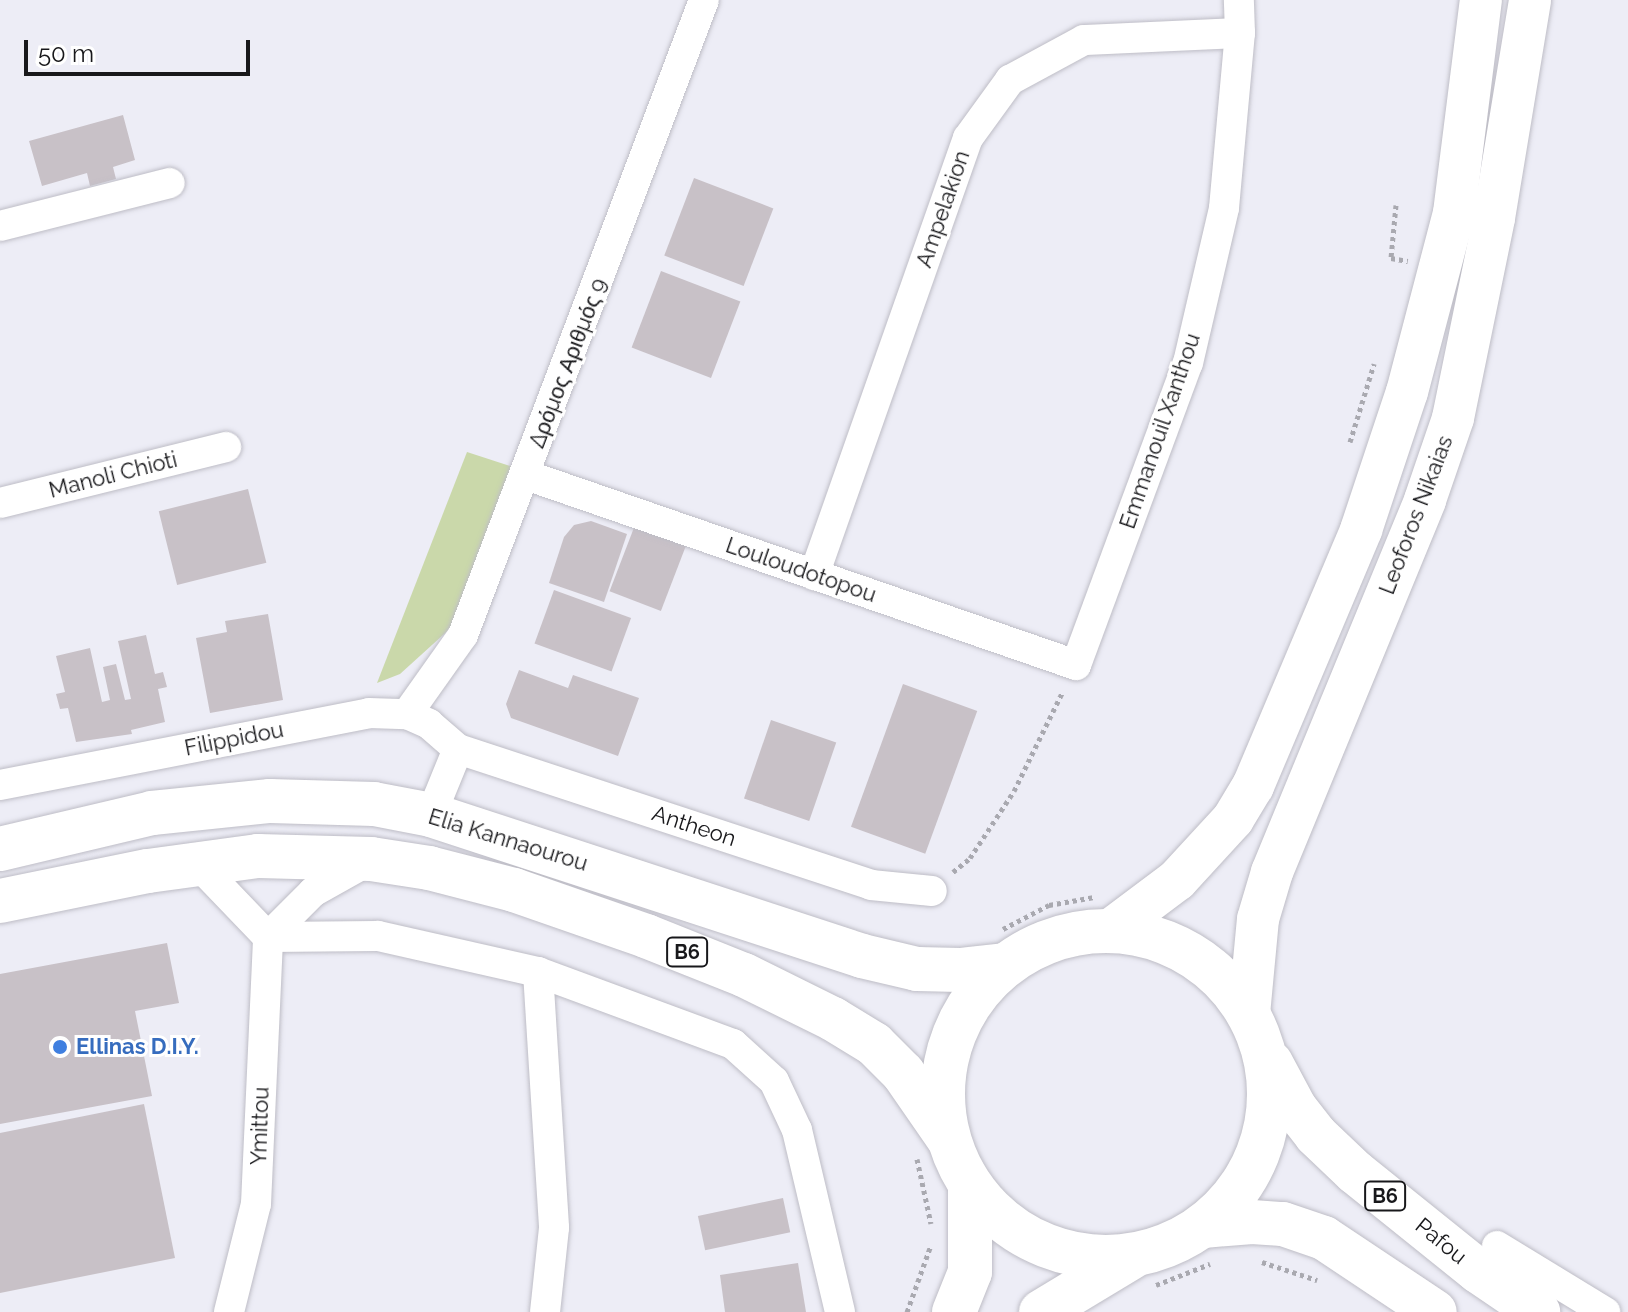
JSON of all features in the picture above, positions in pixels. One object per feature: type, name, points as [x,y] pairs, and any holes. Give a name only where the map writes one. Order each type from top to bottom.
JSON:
[{"type":"main road","name":"Leoforos Nikaias","points":[[1102,914],[1177,880],[1233,819],[1253,786],[1361,530],[1407,392],[1454,213],[1481,0]]},
{"type":"main road","name":"Leoforos Nikaias","points":[[1257,1032],[1255,934],[1272,872],[1425,500],[1453,418],[1494,218],[1532,7]]},
{"type":"main road","name":"Elia Kannaourou","points":[[0,849],[152,813],[270,801],[374,804],[431,815],[862,956],[917,969],[960,970],[1002,948]]},
{"type":"main road","name":"Elia Kannaourou","points":[[0,901],[197,863],[258,856],[371,859],[429,868],[514,890],[646,936],[744,975],[833,1019],[874,1044],[922,1097],[948,1138]]},
{"type":"main road","name":"B6","points":[[1213,1242],[1232,1199],[1254,1166],[1267,1129],[1271,1089],[1257,1032],[1224,980],[1191,954],[1102,914],[1054,939],[1002,948],[963,1014],[943,1074],[948,1138],[970,1186],[1002,1221],[1043,1245],[1145,1270],[1172,1244],[1213,1242],[1252,1222],[1283,1224],[1324,1238],[1435,1312]]},
{"type":"main road","name":"Pafou","points":[[1257,1032],[1295,1108],[1325,1144],[1478,1271],[1538,1312]]},
{"type":"main road","points":[[954,1312],[970,1272],[970,1186]]},
{"type":"main road","points":[[1041,1312],[1145,1270]]},
{"type":"street","name":"Δρόμος Αριθμός 9","points":[[407,714],[463,635],[704,0]]},
{"type":"street","name":"Emmanouil Xanthou","points":[[1076,665],[1188,363],[1224,208],[1240,33],[1239,0]]},
{"type":"street","name":"Ampelakion","points":[[814,575],[968,138],[1010,80],[1084,40],[1240,33]]},
{"type":"street","points":[[0,226],[170,183]]},
{"type":"street","name":"Manoli Chioti","points":[[0,503],[226,447]]},
{"type":"street","name":"Louloudotopou","points":[[526,475],[1076,665]]},
{"type":"street","name":"Filippidou","points":[[0,785],[369,713],[407,714]]},
{"type":"street","points":[[407,714],[429,724],[458,749],[431,815]]},
{"type":"street","name":"Antheon","points":[[458,749],[871,885],[932,891]]},
{"type":"street","points":[[268,937],[313,892],[371,859]]},
{"type":"street","points":[[197,863],[268,937],[378,936],[538,972],[733,1044],[774,1081],[797,1130],[840,1312]]},
{"type":"street","name":"Ymittou","points":[[229,1312],[256,1204],[268,937]]},
{"type":"street","points":[[538,972],[554,1228],[545,1312]]},
{"type":"street","points":[[1497,1246],[1605,1312]]},
{"type":"path","points":[[1396,205],[1391,258],[1411,262]]},
{"type":"path","points":[[1410,272],[1413,251]]},
{"type":"path","points":[[1350,446],[1378,353]]},
{"type":"path","points":[[932,891],[970,858],[1014,791],[1076,665]]},
{"type":"path","points":[[1002,948],[1049,905],[1102,914]]},
{"type":"path","points":[[1145,1270],[1213,1242]]},
{"type":"path","points":[[1252,1261],[1324,1282]]},
{"type":"green space","points":[[467,452],[513,467],[453,626],[400,674],[377,683]]},
{"type":"building","points":[[123,115],[135,160],[113,167],[116,179],[90,186],[87,173],[42,186],[29,141]]},
{"type":"building","points":[[694,178],[773,208],[744,286],[664,255]]},
{"type":"building","points":[[661,271],[740,301],[711,378],[632,348]]},
{"type":"building","points":[[248,489],[266,563],[177,585],[159,511]]},
{"type":"building","points":[[591,521],[627,534],[604,602],[549,583],[564,537],[574,525]]},
{"type":"building","points":[[635,525],[686,545],[661,611],[610,591]]},
{"type":"building","points":[[554,590],[631,618],[612,672],[535,644]]},
{"type":"building","points":[[268,614],[283,700],[210,713],[196,638],[227,632],[225,621]]},
{"type":"building","points":[[146,635],[155,674],[163,672],[167,687],[158,689],[165,722],[131,730],[132,734],[76,742],[68,708],[60,709],[56,694],[65,692],[56,656],[90,648],[102,702],[110,700],[103,667],[116,664],[125,700],[131,699],[118,641]]},
{"type":"building","points":[[519,670],[568,688],[573,675],[639,698],[618,756],[511,718],[506,704]]},
{"type":"building","points":[[903,684],[977,711],[925,854],[851,827]]},
{"type":"building","points":[[771,720],[836,742],[809,821],[744,798]]},
{"type":"building","points":[[167,943],[179,1003],[135,1011],[152,1096],[0,1124],[0,974]]},
{"type":"building","points":[[144,1104],[175,1258],[0,1293],[0,1133]]},
{"type":"building","points":[[783,1198],[790,1232],[705,1250],[698,1216]]},
{"type":"building","points":[[798,1263],[806,1312],[725,1312],[720,1275]]},
{"type":"place","name":"Ellinas D.I.Y.","points":[[60,1047]]}]
